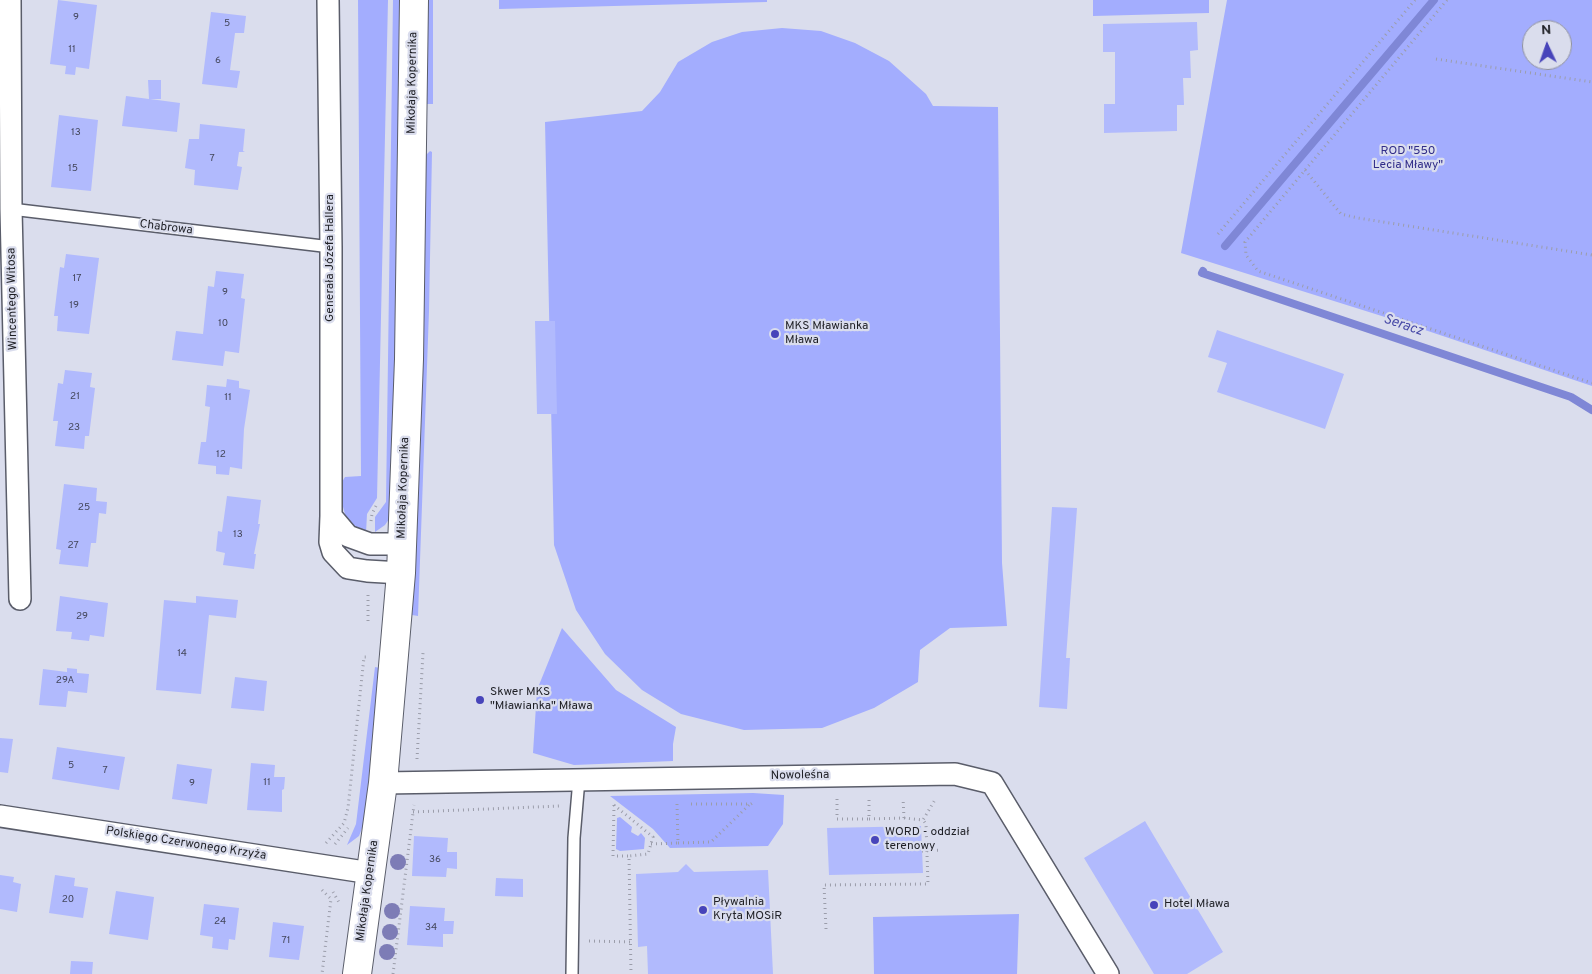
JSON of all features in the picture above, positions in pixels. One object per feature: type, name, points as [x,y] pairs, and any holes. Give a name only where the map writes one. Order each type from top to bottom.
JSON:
[{"type":"street","name":"Wincentego Witosa","points":[[10,0],[6,209],[20,599]]},
{"type":"street","name":"Generała Józefa Hallera","points":[[328,0],[331,247],[330,542],[333,552],[348,568],[368,572],[401,573]]},
{"type":"street","name":"Mikołaja Kopernika","points":[[357,974],[383,783],[376,657],[401,573],[409,359],[414,0]]},
{"type":"street","points":[[331,516],[348,536],[370,544],[402,544]]},
{"type":"street","name":"Nowoleśna","points":[[383,783],[955,774],[992,783],[1108,974]]},
{"type":"street","name":"Polskiego Czerwonego Krzyża","points":[[0,816],[371,873]]},
{"type":"lane","name":"Chabrowa","points":[[6,209],[331,247]]},
{"type":"lane","points":[[572,974],[574,838],[579,779]]},
{"type":"path","points":[[1218,234],[1415,0]]},
{"type":"path","points":[[1447,0],[1245,242],[1246,255],[1258,270],[1592,383]]},
{"type":"path","points":[[1436,59],[1592,82]]},
{"type":"path","points":[[1305,170],[1341,214],[1592,255]]},
{"type":"path","points":[[370,544],[372,514],[377,505]]},
{"type":"path","points":[[368,572],[369,630]]},
{"type":"path","points":[[340,911],[340,904],[327,882],[322,847],[344,823],[348,808],[364,656],[423,661]]},
{"type":"path","points":[[869,790],[869,818]]},
{"type":"path","points":[[903,790],[904,818]]},
{"type":"path","points":[[837,791],[838,819],[904,818],[923,820]]},
{"type":"path","points":[[923,820],[937,797]]},
{"type":"path","points":[[651,844],[712,842],[756,800]]},
{"type":"path","points":[[670,804],[751,804]]},
{"type":"path","points":[[677,804],[678,842]]},
{"type":"path","points":[[413,812],[577,805]]},
{"type":"path","points":[[614,805],[622,805]]},
{"type":"path","points":[[614,805],[653,837],[648,854],[613,856],[614,805]]},
{"type":"path","points":[[826,930],[824,884],[928,884],[926,824],[923,820]]},
{"type":"path","points":[[322,974],[330,899],[318,884],[331,848],[347,831],[350,823]]},
{"type":"path","points":[[922,851],[941,850]]},
{"type":"path","points":[[629,856],[631,974]]},
{"type":"path","points":[[572,940],[631,942]]},
{"type":"green space","points":[[358,0],[388,0],[377,498],[367,514],[366,533],[357,531],[346,518],[342,503],[342,482],[345,477],[361,476]]},
{"type":"green space","points":[[393,0],[401,0],[396,344],[391,510],[385,525],[375,532],[375,517],[386,502]]},
{"type":"green space","points":[[428,0],[433,0],[433,104],[427,104]]},
{"type":"green space","points":[[499,0],[767,0],[767,2],[499,9]]},
{"type":"green space","points":[[1093,0],[1209,0],[1209,13],[1093,16]]},
{"type":"green space","name":"ROD \"550 Lecia Mławy\"","points":[[1227,0],[1592,0],[1592,386],[1404,323],[1181,253]]},
{"type":"green space","name":"MKS Mławianka Mława","points":[[782,28],[821,31],[855,43],[889,61],[926,94],[933,106],[998,107],[1002,563],[1007,626],[950,628],[920,650],[918,682],[874,708],[822,728],[744,730],[681,714],[642,690],[605,654],[576,610],[554,545],[545,122],[642,111],[660,92],[678,62],[712,42],[742,32]]},
{"type":"green space","points":[[430,151],[432,152],[429,311],[418,616],[412,615],[421,440],[426,155]]},
{"type":"green space","points":[[562,628],[616,690],[676,727],[673,761],[574,765],[533,753],[537,690]]},
{"type":"green space","points":[[375,667],[380,668],[364,823],[359,836],[347,845],[356,824]]},
{"type":"green space","points":[[753,793],[784,795],[783,824],[768,846],[670,848],[653,829],[610,796]]},
{"type":"green space","points":[[620,817],[632,827],[631,832],[638,836],[641,833],[645,838],[644,849],[620,851],[616,849],[617,818]]},
{"type":"green space","points":[[1019,914],[1017,974],[874,974],[873,917]]},
{"type":"building","points":[[58,0],[97,5],[89,69],[76,67],[75,75],[65,74],[66,66],[50,64]]},
{"type":"building","points":[[211,12],[246,16],[244,33],[235,33],[230,70],[240,71],[237,88],[202,84]]},
{"type":"building","points":[[1197,22],[1198,50],[1190,51],[1191,78],[1183,78],[1184,105],[1177,105],[1177,131],[1104,133],[1104,104],[1115,104],[1115,52],[1103,52],[1103,24]]},
{"type":"building","points":[[148,80],[161,80],[161,99],[150,99],[180,103],[177,132],[122,126],[126,96],[149,99]]},
{"type":"building","points":[[59,115],[98,120],[91,191],[51,187]]},
{"type":"building","points":[[200,124],[245,129],[243,151],[245,152],[239,152],[237,166],[242,167],[238,190],[194,185],[195,170],[185,168],[189,139],[199,139]]},
{"type":"building","points":[[66,254],[99,258],[89,334],[57,331],[58,316],[54,316],[60,267],[64,268]]},
{"type":"building","points":[[216,271],[244,274],[241,298],[245,299],[239,353],[225,351],[223,366],[172,360],[176,331],[203,334],[208,286],[214,287]]},
{"type":"building","points":[[535,321],[555,321],[557,414],[537,414]]},
{"type":"building","points":[[1217,330],[1344,374],[1325,429],[1217,392],[1227,363],[1208,357]]},
{"type":"building","points":[[65,370],[92,373],[90,387],[95,388],[89,436],[85,436],[84,449],[55,446],[58,421],[53,421],[58,383],[63,384]]},
{"type":"building","points":[[227,379],[239,381],[239,388],[250,390],[244,429],[242,469],[230,467],[229,475],[216,474],[216,466],[198,464],[201,442],[206,442],[210,407],[205,406],[207,385],[226,387]]},
{"type":"building","points":[[64,484],[97,488],[96,501],[107,502],[106,514],[99,513],[96,543],[91,543],[88,567],[59,564],[61,550],[56,549]]},
{"type":"building","points":[[227,496],[261,500],[258,524],[260,524],[254,554],[256,554],[254,569],[223,565],[225,553],[216,551],[218,531],[222,532]]},
{"type":"building","points":[[1052,507],[1077,508],[1066,658],[1070,658],[1067,709],[1039,707]]},
{"type":"building","points":[[60,596],[108,603],[104,637],[90,635],[89,641],[71,639],[72,632],[56,631]]},
{"type":"building","points":[[196,596],[238,600],[236,618],[209,615],[201,694],[156,690],[164,600],[196,603]]},
{"type":"building","points":[[67,668],[77,669],[77,673],[89,674],[87,693],[68,691],[66,707],[39,705],[43,669],[67,672]]},
{"type":"building","points":[[235,677],[267,681],[264,711],[231,708]]},
{"type":"building","points":[[0,738],[13,739],[8,773],[0,772]]},
{"type":"building","points":[[57,747],[125,757],[119,790],[52,779]]},
{"type":"building","points":[[251,763],[275,765],[274,777],[285,777],[284,789],[282,790],[282,812],[247,810]]},
{"type":"building","points":[[177,764],[212,769],[207,804],[172,799]]},
{"type":"building","name":"Hotel Mława","points":[[1145,821],[1223,952],[1187,974],[1154,974],[1084,858]]},
{"type":"building","name":"WORD - oddział terenowy","points":[[921,826],[923,873],[829,875],[827,828]]},
{"type":"building","points":[[414,836],[448,838],[447,852],[457,852],[457,869],[447,868],[446,877],[412,876]]},
{"type":"building","name":"Pływalnia Kryta MOSiR","points":[[686,864],[694,872],[768,870],[773,974],[648,974],[647,946],[638,947],[636,874],[678,872]]},
{"type":"building","points":[[0,875],[14,877],[13,882],[21,884],[17,912],[0,909]]},
{"type":"building","points":[[55,875],[75,878],[74,886],[88,888],[83,918],[49,913]]},
{"type":"building","points":[[496,878],[523,879],[523,897],[495,896]]},
{"type":"building","points":[[116,891],[154,897],[148,940],[109,934]]},
{"type":"building","points":[[204,904],[239,908],[235,940],[229,939],[228,950],[212,948],[213,937],[200,935]]},
{"type":"building","points":[[410,906],[445,908],[444,921],[454,921],[453,934],[443,934],[443,947],[407,945]]},
{"type":"building","points":[[273,922],[304,926],[299,960],[269,957]]},
{"type":"building","points":[[71,961],[93,962],[92,974],[70,974]]},
{"type":"waterway","name":"Seracz","points":[[1225,246],[1434,0]]},
{"type":"waterway","name":"Seracz","points":[[1203,271],[1202,273],[1571,397],[1592,410]]},
{"type":"place","name":"MKS Mławianka Mława","points":[[775,334]]},
{"type":"place","name":"Skwer MKS \"Mławianka\" Mława","points":[[480,700]]},
{"type":"place","name":"WORD - oddział terenowy","points":[[875,840]]},
{"type":"place","name":"Hotel Mława","points":[[1154,905]]},
{"type":"place","name":"Pływalnia Kryta MOSiR","points":[[703,910]]}]
